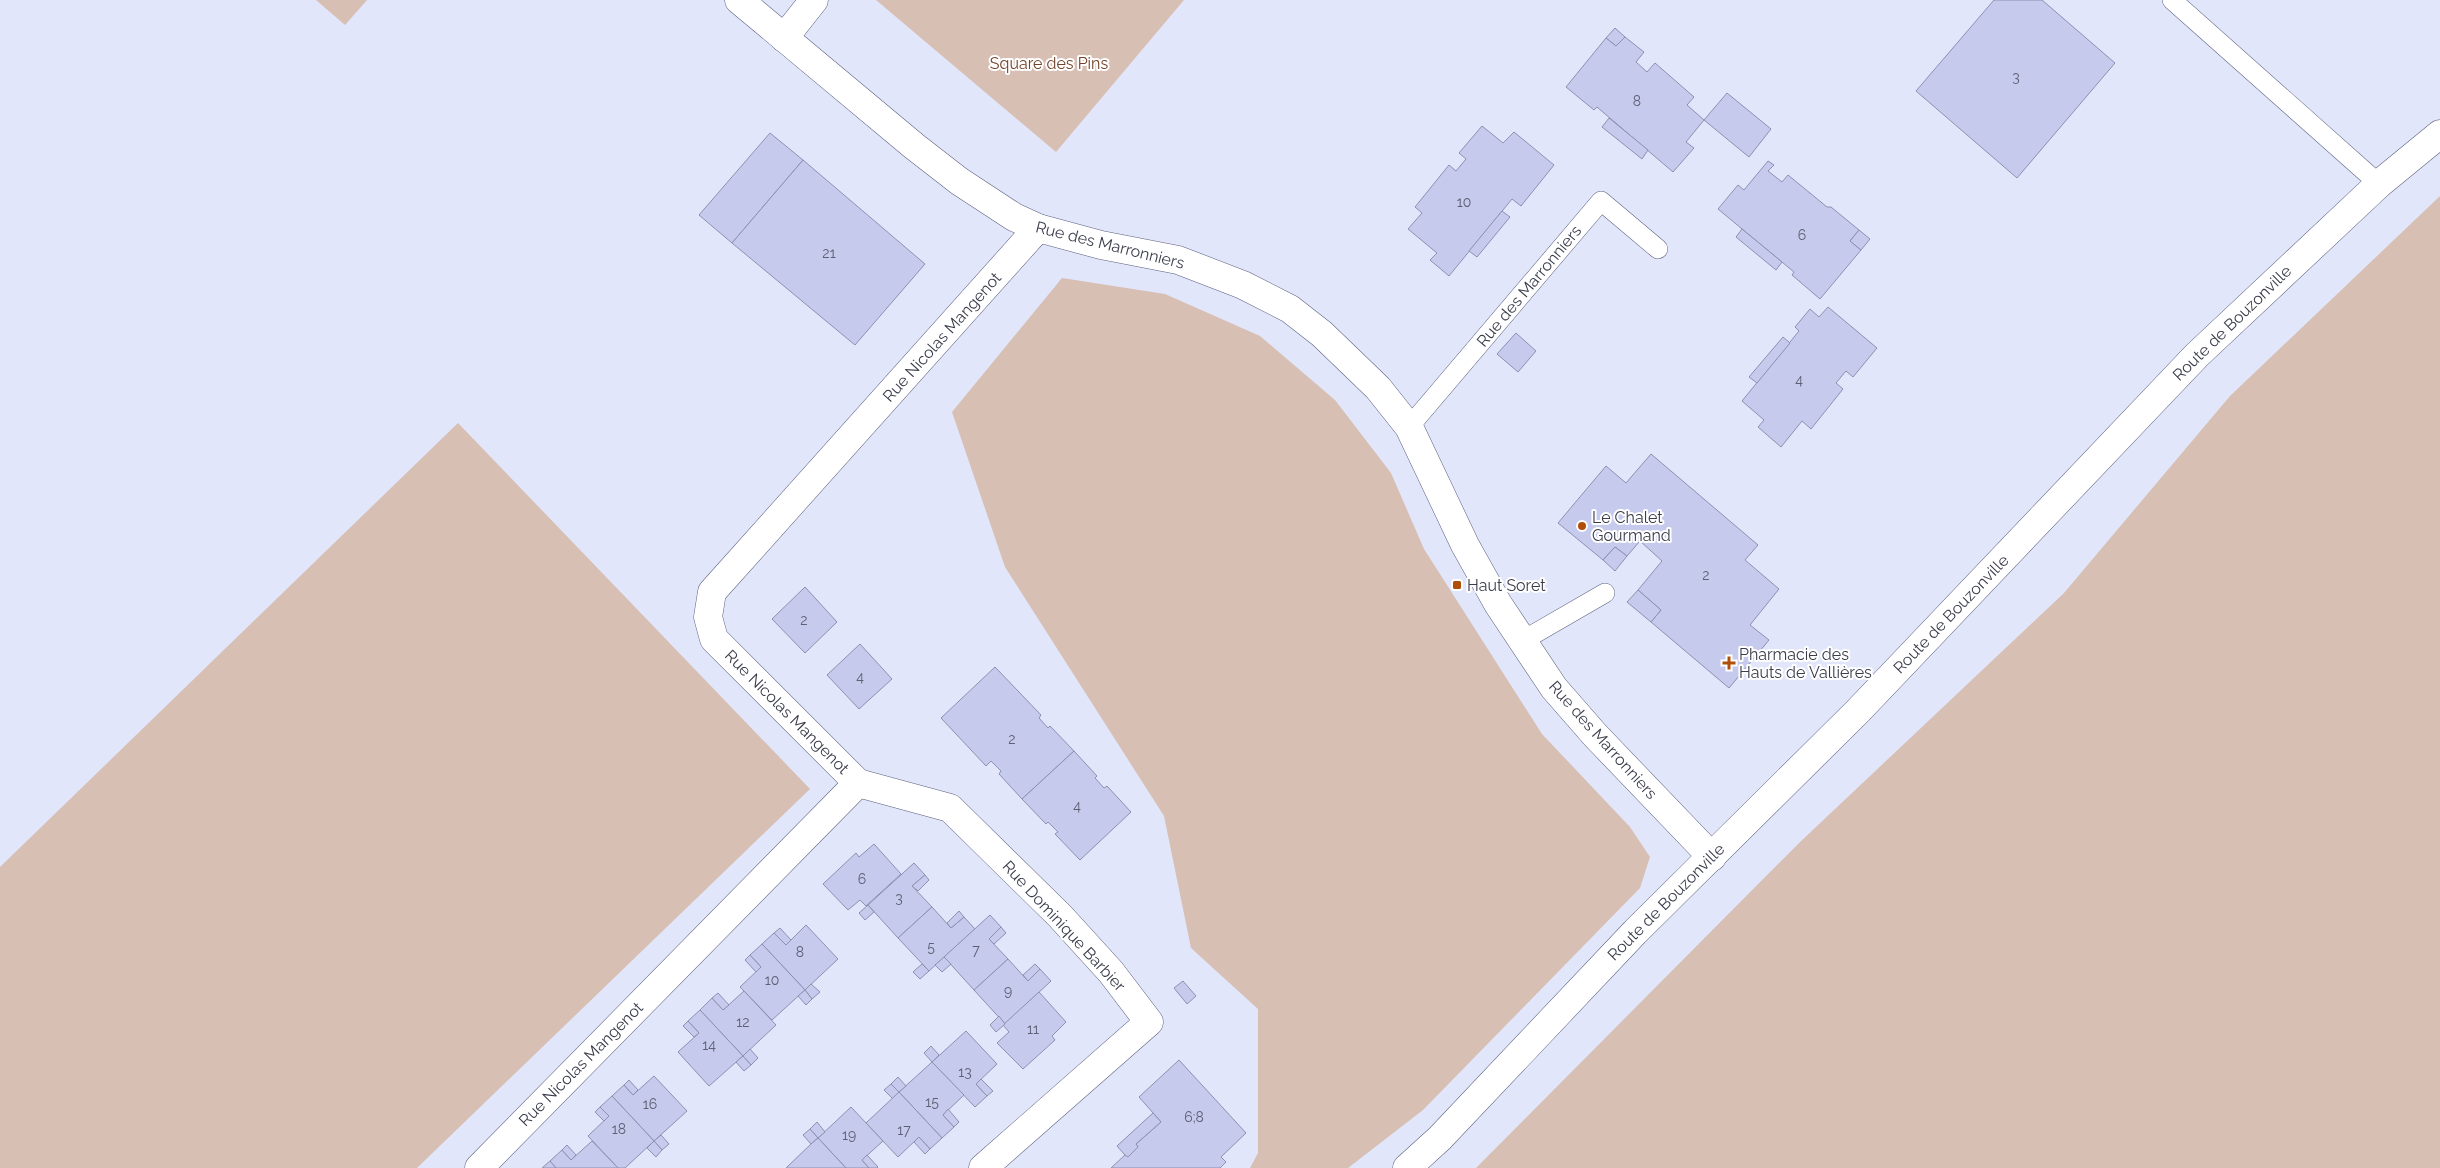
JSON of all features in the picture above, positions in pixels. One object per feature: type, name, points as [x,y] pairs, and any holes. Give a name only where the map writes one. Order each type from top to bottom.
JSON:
[{"type":"street","name":"Rue des Marronniers","points":[[739,0],[959,181],[1014,217],[1038,228],[1100,245],[1178,260],[1243,285],[1290,309],[1322,334],[1378,388],[1409,428],[1465,545],[1522,640],[1554,688],[1589,728],[1712,857]]},
{"type":"street","points":[[784,38],[814,0]]},
{"type":"street","name":"Route de Bouzonville","points":[[1407,1168],[1440,1138],[1635,932],[1858,712],[2197,355],[2379,184],[2440,134]]},
{"type":"street","name":"Rue Nicolas Mangenot","points":[[479,1168],[858,783],[714,640],[708,617],[712,592],[1038,228]]},
{"type":"street","name":"Rue Dominique Barbier","points":[[858,783],[950,808],[1060,916],[1098,958],[1149,1022],[983,1168]]},
{"type":"lane","points":[[2172,0],[2379,184]]},
{"type":"lane","name":"Rue des Marronniers","points":[[1409,428],[1601,202],[1658,249]]},
{"type":"lane","points":[[1522,640],[1605,593]]},
{"type":"green space","points":[[316,0],[367,0],[345,25]]},
{"type":"green space","name":"Square des Pins","points":[[876,0],[1184,0],[1056,152]]},
{"type":"green space","points":[[2440,196],[2440,1168],[1476,1168],[1799,843],[2064,593],[2230,396]]},
{"type":"green space","points":[[1062,278],[1165,294],[1260,336],[1335,400],[1391,473],[1424,549],[1542,734],[1630,827],[1650,857],[1640,888],[1423,1110],[1348,1168],[1250,1168],[1258,1153],[1258,1009],[1191,948],[1164,816],[1005,567],[952,412]]},
{"type":"green space","points":[[458,423],[810,789],[417,1168],[0,1168],[0,867]]},
{"type":"building","points":[[1994,0],[2042,0],[2115,63],[2017,178],[1916,91]]},
{"type":"building","points":[[1615,28],[1625,37],[1616,46],[1606,38]]},
{"type":"building","points":[[1625,37],[1644,52],[1636,62],[1647,72],[1655,63],[1694,97],[1687,105],[1704,120],[1686,142],[1694,148],[1673,172],[1597,107],[1594,110],[1566,87],[1606,38],[1616,46]]},
{"type":"building","points":[[1727,93],[1771,129],[1749,157],[1704,120]]},
{"type":"building","points":[[1609,118],[1648,150],[1642,159],[1602,127]]},
{"type":"building","points":[[1482,126],[1503,143],[1514,132],[1554,165],[1521,206],[1512,199],[1449,276],[1430,260],[1437,253],[1408,229],[1422,213],[1415,207],[1449,165],[1456,171],[1466,159],[1459,153]]},
{"type":"building","points":[[770,133],[803,160],[732,243],[699,215]]},
{"type":"building","points":[[803,160],[925,264],[855,345],[732,243]]},
{"type":"building","points":[[1768,161],[1774,165],[1768,171],[1782,182],[1788,175],[1859,230],[1850,241],[1861,250],[1820,299],[1792,275],[1794,272],[1718,209],[1738,185],[1744,190]]},
{"type":"building","points":[[1502,211],[1510,217],[1477,257],[1469,251]]},
{"type":"building","points":[[1742,229],[1782,262],[1776,270],[1736,237]]},
{"type":"building","points":[[1859,230],[1870,239],[1861,250],[1850,241]]},
{"type":"building","points":[[1828,307],[1877,348],[1853,377],[1846,371],[1836,383],[1843,389],[1811,429],[1802,421],[1781,447],[1758,427],[1764,420],[1742,401],[1799,331],[1795,327],[1810,309],[1819,317]]},
{"type":"building","points":[[1516,333],[1536,351],[1518,372],[1497,354]]},
{"type":"building","points":[[1783,337],[1790,343],[1757,383],[1749,377]]},
{"type":"building","points":[[1651,454],[1758,545],[1745,560],[1779,589],[1750,625],[1769,640],[1729,688],[1651,622],[1661,610],[1638,590],[1662,561],[1640,541],[1627,556],[1615,547],[1603,560],[1558,523],[1606,466],[1626,483]]},
{"type":"building","points":[[1615,547],[1627,556],[1615,571],[1603,560]]},
{"type":"building","points":[[805,587],[837,622],[805,653],[772,619]]},
{"type":"building","points":[[1638,590],[1661,610],[1651,622],[1627,602]]},
{"type":"building","points":[[860,644],[892,679],[859,709],[827,675]]},
{"type":"building","points":[[995,667],[1041,715],[1039,718],[1048,728],[1050,726],[1074,751],[1022,799],[999,774],[1001,771],[991,761],[986,766],[941,718]]},
{"type":"building","points":[[1074,751],[1097,776],[1095,778],[1104,788],[1107,786],[1131,812],[1080,860],[1055,834],[1058,832],[1048,822],[1046,824],[1022,799]]},
{"type":"building","points":[[874,844],[901,874],[866,906],[860,900],[848,910],[823,884],[856,853],[859,857]]},
{"type":"building","points":[[914,863],[925,875],[912,886],[932,907],[898,938],[868,905]]},
{"type":"building","points":[[925,875],[929,880],[918,891],[912,886]]},
{"type":"building","points":[[868,905],[874,912],[865,920],[859,913]]},
{"type":"building","points":[[932,907],[951,928],[964,917],[975,929],[929,971],[898,938]]},
{"type":"building","points":[[959,911],[964,917],[951,928],[947,923]]},
{"type":"building","points":[[990,915],[1001,927],[989,939],[1008,959],[974,990],[944,957]]},
{"type":"building","points":[[806,925],[838,959],[805,990],[762,944],[774,933],[786,945]]},
{"type":"building","points":[[1001,927],[1006,933],[994,944],[989,939]]},
{"type":"building","points":[[780,928],[791,940],[786,945],[774,933]]},
{"type":"building","points":[[762,944],[805,990],[772,1020],[740,987],[761,967],[750,955]]},
{"type":"building","points":[[750,955],[761,967],[756,972],[745,960]]},
{"type":"building","points":[[944,957],[951,964],[942,972],[935,965]]},
{"type":"building","points":[[1008,959],[1028,981],[1040,969],[1051,981],[1005,1024],[974,990]]},
{"type":"building","points":[[922,964],[929,971],[920,979],[913,972]]},
{"type":"building","points":[[1035,964],[1040,969],[1028,981],[1023,975]]},
{"type":"building","points":[[1183,981],[1196,996],[1187,1004],[1174,988]]},
{"type":"building","points":[[811,984],[820,992],[812,999],[805,990]]},
{"type":"building","points":[[805,990],[812,999],[806,1005],[798,996]]},
{"type":"building","points":[[744,991],[776,1025],[743,1056],[700,1010],[712,998],[723,1010]]},
{"type":"building","points":[[1039,992],[1066,1022],[1052,1036],[1055,1040],[1023,1069],[997,1043],[1009,1032],[1003,1025]]},
{"type":"building","points":[[718,993],[729,1005],[723,1010],[712,998]]},
{"type":"building","points":[[700,1010],[743,1056],[709,1086],[678,1052],[699,1033],[688,1021]]},
{"type":"building","points":[[999,1016],[1005,1024],[996,1032],[990,1025]]},
{"type":"building","points":[[688,1021],[699,1033],[694,1037],[683,1026]]},
{"type":"building","points":[[966,1031],[997,1064],[976,1084],[987,1096],[975,1107],[932,1062]]},
{"type":"building","points":[[931,1046],[939,1055],[932,1062],[924,1053]]},
{"type":"building","points":[[750,1049],[758,1058],[751,1065],[743,1056]]},
{"type":"building","points":[[743,1056],[751,1065],[744,1071],[736,1062]]},
{"type":"building","points":[[1179,1060],[1246,1133],[1221,1157],[1226,1162],[1220,1168],[1111,1168],[1126,1154],[1128,1157],[1138,1147],[1136,1144],[1161,1122],[1139,1097]]},
{"type":"building","points":[[932,1062],[964,1095],[943,1115],[954,1127],[942,1138],[899,1092]]},
{"type":"building","points":[[654,1076],[687,1111],[654,1141],[612,1096],[624,1085],[633,1095]]},
{"type":"building","points":[[898,1077],[906,1086],[899,1092],[891,1084]]},
{"type":"building","points":[[981,1079],[993,1091],[987,1096],[976,1084]]},
{"type":"building","points":[[629,1080],[638,1090],[633,1095],[624,1085]]},
{"type":"building","points":[[891,1084],[899,1092],[893,1099],[884,1090]]},
{"type":"building","points":[[899,1092],[942,1138],[930,1149],[919,1137],[898,1157],[866,1123]]},
{"type":"building","points":[[612,1096],[654,1141],[625,1168],[618,1168],[588,1136],[609,1116],[600,1107]]},
{"type":"building","points":[[600,1107],[609,1116],[604,1121],[595,1112]]},
{"type":"building","points":[[851,1107],[883,1141],[862,1160],[869,1168],[846,1168],[818,1138]]},
{"type":"building","points":[[948,1109],[959,1122],[954,1127],[943,1115]]},
{"type":"building","points":[[1153,1113],[1161,1122],[1136,1144],[1138,1147],[1128,1157],[1117,1146]]},
{"type":"building","points":[[817,1122],[825,1132],[818,1138],[810,1129]]},
{"type":"building","points":[[810,1129],[818,1138],[811,1144],[803,1135]]},
{"type":"building","points":[[661,1135],[669,1144],[662,1150],[654,1141]]},
{"type":"building","points":[[919,1137],[930,1149],[925,1154],[914,1142]]},
{"type":"building","points":[[818,1138],[846,1168],[786,1168],[811,1144]]},
{"type":"building","points":[[592,1141],[618,1168],[556,1168],[550,1161],[562,1150],[571,1160]]},
{"type":"building","points":[[654,1141],[662,1150],[656,1157],[647,1148]]},
{"type":"building","points":[[567,1145],[576,1155],[571,1160],[562,1150]]},
{"type":"building","points":[[867,1155],[877,1168],[869,1168],[862,1160]]},
{"type":"building","points":[[550,1161],[556,1168],[542,1168]]},
{"type":"place","name":"Le Chalet Gourmand","points":[[1582,526]]},
{"type":"place","name":"Haut Soret","points":[[1457,585]]},
{"type":"place","name":"Pharmacie des Hauts de Vallières","points":[[1729,663]]}]
